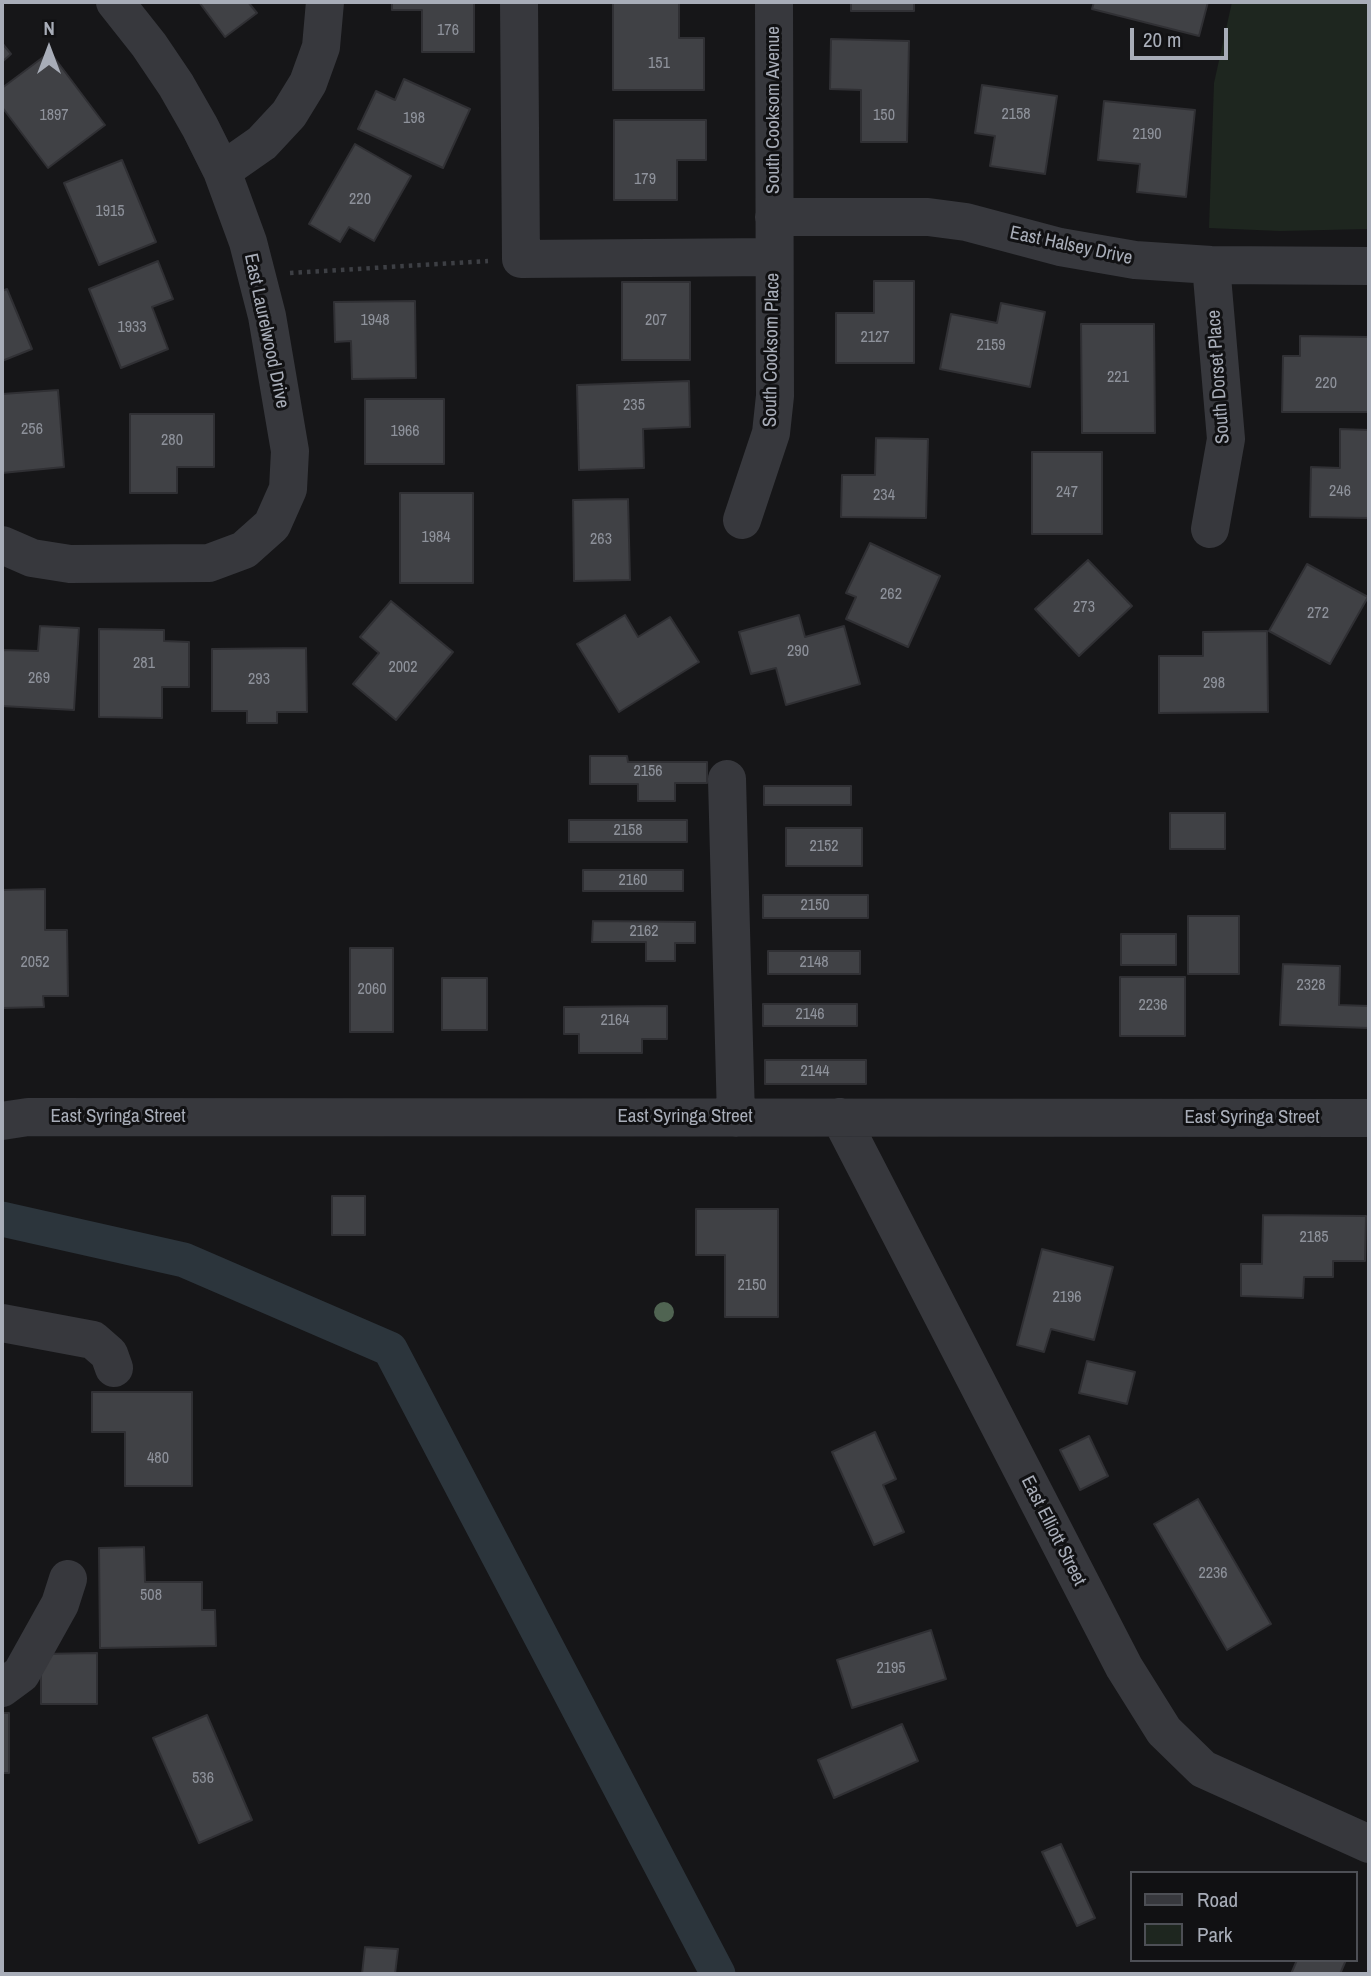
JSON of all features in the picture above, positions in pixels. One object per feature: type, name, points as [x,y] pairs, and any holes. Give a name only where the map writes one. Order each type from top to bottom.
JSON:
[{"type":"street","name":"East Laurelwood Drive","points":[[2,545],[32,558],[70,564],[209,563],[244,550],[272,525],[288,489],[290,451],[267,316],[248,242],[222,171],[200,127],[149,45],[115,2]]},
{"type":"street","points":[[222,171],[262,143],[289,114],[308,83],[320,47],[325,2]]},
{"type":"street","points":[[519,2],[521,259],[774,257]]},
{"type":"street","name":"South Cooksom Avenue","points":[[774,2],[774,217]]},
{"type":"street","name":"South Cooksom Place","points":[[742,520],[771,433],[775,396],[774,217]]},
{"type":"street","name":"East Halsey Drive","points":[[774,217],[928,217],[966,222],[1060,247],[1135,260],[1211,265],[1369,266]]},
{"type":"street","name":"South Dorset Place","points":[[1210,529],[1226,439],[1211,265]]},
{"type":"street","points":[[727,779],[736,1118]]},
{"type":"street","name":"East Syringa Street","points":[[2,1121],[28,1116],[1369,1118]]},
{"type":"street","name":"East Elliott Street","points":[[841,1117],[1124,1667],[1164,1731],[1203,1769],[1369,1844]]},
{"type":"street","points":[[2,1323],[93,1340],[109,1354],[114,1368]]},
{"type":"street","points":[[2,1688],[21,1674],[60,1604],[68,1579]]},
{"type":"path","points":[[261,291],[281,274],[521,259]]},
{"type":"green space","points":[[1232,2],[1369,2],[1369,229],[1280,231],[1209,228],[1214,83]]},
{"type":"building","points":[[199,2],[248,2],[257,13],[225,37]]},
{"type":"building","points":[[392,2],[474,2],[474,52],[422,52],[422,10],[392,10]]},
{"type":"building","points":[[613,2],[679,2],[679,38],[704,38],[704,90],[613,90]]},
{"type":"building","points":[[851,2],[914,2],[914,11],[851,11]]},
{"type":"building","points":[[1094,2],[1208,2],[1199,36],[1092,9]]},
{"type":"building","points":[[831,39],[909,41],[907,142],[861,142],[861,90],[830,89]]},
{"type":"building","points":[[2,43],[11,54],[2,62]]},
{"type":"building","points":[[50,52],[105,125],[48,168],[2,107],[2,88]]},
{"type":"building","points":[[404,79],[470,109],[443,168],[358,129],[376,91],[395,100]]},
{"type":"building","points":[[982,85],[1057,96],[1045,174],[990,166],[995,136],[975,133]]},
{"type":"building","points":[[1104,101],[1195,110],[1186,197],[1137,192],[1140,164],[1098,160]]},
{"type":"building","points":[[614,120],[706,120],[706,160],[677,160],[677,200],[614,200]]},
{"type":"building","points":[[355,144],[411,176],[374,241],[349,227],[340,242],[309,224]]},
{"type":"building","points":[[122,160],[156,242],[99,265],[64,183]]},
{"type":"building","points":[[158,261],[173,299],[152,307],[168,349],[121,368],[89,289]]},
{"type":"building","points":[[874,281],[914,281],[914,363],[836,363],[836,313],[874,313]]},
{"type":"building","points":[[622,282],[690,282],[690,360],[622,360]]},
{"type":"building","points":[[7,289],[32,349],[2,361],[2,291]]},
{"type":"building","points":[[415,301],[416,378],[352,379],[351,341],[335,342],[334,302]]},
{"type":"building","points":[[1001,303],[1045,312],[1030,387],[940,369],[951,314],[997,323]]},
{"type":"building","points":[[1081,324],[1154,324],[1155,433],[1082,433]]},
{"type":"building","points":[[1300,336],[1369,337],[1369,412],[1282,412],[1283,356],[1300,356]]},
{"type":"building","points":[[689,381],[690,427],[643,429],[644,468],[579,470],[577,385]]},
{"type":"building","points":[[58,390],[64,467],[2,473],[2,394]]},
{"type":"building","points":[[365,399],[444,399],[444,464],[365,464]]},
{"type":"building","points":[[130,414],[214,414],[214,467],[177,467],[177,493],[130,493]]},
{"type":"building","points":[[1340,429],[1369,430],[1369,518],[1310,517],[1311,467],[1340,468]]},
{"type":"building","points":[[876,438],[928,439],[926,518],[841,517],[842,475],[875,475]]},
{"type":"building","points":[[1032,452],[1102,452],[1102,534],[1032,534]]},
{"type":"building","points":[[400,493],[473,493],[473,583],[400,583]]},
{"type":"building","points":[[628,499],[630,580],[574,581],[573,500]]},
{"type":"building","points":[[870,543],[940,576],[908,647],[846,619],[856,597],[846,593]]},
{"type":"building","points":[[1088,560],[1132,606],[1079,656],[1035,609]]},
{"type":"building","points":[[1307,564],[1368,597],[1330,664],[1269,631]]},
{"type":"building","points":[[391,601],[453,652],[396,720],[353,684],[379,653],[360,637]]},
{"type":"building","points":[[625,615],[638,637],[670,617],[699,662],[619,712],[577,644]]},
{"type":"building","points":[[799,615],[805,637],[844,626],[860,684],[786,705],[776,668],[751,674],[739,632]]},
{"type":"building","points":[[40,626],[79,628],[74,710],[2,706],[2,650],[38,651]]},
{"type":"building","points":[[99,629],[164,630],[164,641],[189,642],[189,687],[162,687],[162,718],[99,717]]},
{"type":"building","points":[[1267,631],[1268,712],[1159,713],[1159,656],[1203,656],[1203,632]]},
{"type":"building","points":[[306,648],[307,712],[277,712],[277,723],[247,723],[247,711],[212,711],[212,649]]},
{"type":"building","points":[[590,756],[627,756],[628,762],[707,762],[707,783],[675,783],[675,801],[638,801],[638,784],[590,784]]},
{"type":"building","points":[[764,786],[851,786],[851,805],[764,805]]},
{"type":"building","points":[[1170,813],[1225,813],[1225,849],[1170,849]]},
{"type":"building","points":[[569,820],[687,820],[687,842],[569,842]]},
{"type":"building","points":[[786,828],[862,828],[862,866],[786,866]]},
{"type":"building","points":[[583,870],[683,870],[683,891],[583,891]]},
{"type":"building","points":[[45,889],[45,930],[67,930],[68,996],[43,996],[44,1007],[3,1008],[2,890]]},
{"type":"building","points":[[763,895],[868,895],[868,918],[763,918]]},
{"type":"building","points":[[1188,916],[1239,916],[1239,974],[1188,974]]},
{"type":"building","points":[[593,921],[695,922],[695,943],[675,943],[675,961],[646,961],[646,942],[592,942]]},
{"type":"building","points":[[1121,934],[1176,934],[1176,965],[1121,965]]},
{"type":"building","points":[[350,948],[393,948],[393,1032],[350,1032]]},
{"type":"building","points":[[768,951],[860,951],[860,974],[768,974]]},
{"type":"building","points":[[1283,964],[1340,966],[1339,1005],[1369,1006],[1369,1028],[1280,1025]]},
{"type":"building","points":[[1120,977],[1185,977],[1185,1036],[1120,1036]]},
{"type":"building","points":[[442,978],[487,978],[487,1030],[442,1030]]},
{"type":"building","points":[[763,1004],[857,1004],[857,1026],[763,1026]]},
{"type":"building","points":[[667,1006],[667,1039],[642,1039],[642,1053],[579,1053],[579,1034],[564,1034],[564,1007]]},
{"type":"building","points":[[765,1060],[866,1060],[866,1084],[765,1084]]},
{"type":"building","points":[[332,1196],[365,1196],[365,1235],[332,1235]]},
{"type":"building","points":[[696,1209],[778,1209],[778,1317],[725,1317],[725,1255],[696,1255]]},
{"type":"building","points":[[1263,1215],[1366,1216],[1365,1261],[1333,1261],[1333,1277],[1304,1277],[1303,1298],[1241,1296],[1241,1264],[1262,1264]]},
{"type":"building","points":[[1042,1249],[1113,1267],[1094,1340],[1051,1329],[1044,1352],[1017,1345]]},
{"type":"building","points":[[1087,1361],[1135,1372],[1127,1404],[1079,1393]]},
{"type":"building","points":[[92,1392],[192,1392],[192,1486],[125,1486],[125,1432],[92,1432]]},
{"type":"building","points":[[875,1432],[896,1479],[883,1485],[904,1532],[874,1545],[832,1452]]},
{"type":"building","points":[[1089,1436],[1108,1476],[1080,1490],[1060,1450]]},
{"type":"building","points":[[1198,1499],[1271,1624],[1227,1650],[1154,1524]]},
{"type":"building","points":[[144,1547],[145,1582],[202,1582],[202,1610],[215,1610],[216,1646],[100,1648],[99,1548]]},
{"type":"building","points":[[931,1630],[946,1679],[852,1708],[837,1660]]},
{"type":"building","points":[[97,1653],[97,1704],[41,1704],[41,1654]]},
{"type":"building","points":[[2,1713],[9,1713],[9,1773],[2,1773]]},
{"type":"building","points":[[207,1715],[252,1820],[199,1843],[153,1738]]},
{"type":"building","points":[[902,1724],[918,1761],[834,1798],[818,1760]]},
{"type":"building","points":[[1061,1844],[1095,1918],[1077,1926],[1042,1852]]},
{"type":"building","points":[[365,1947],[398,1949],[395,1974],[362,1974]]},
{"type":"building","points":[[1296,1962],[1345,1962],[1340,1974],[1291,1974]]},
{"type":"waterway","points":[[2,1219],[184,1260],[390,1349],[718,1974]]}]
